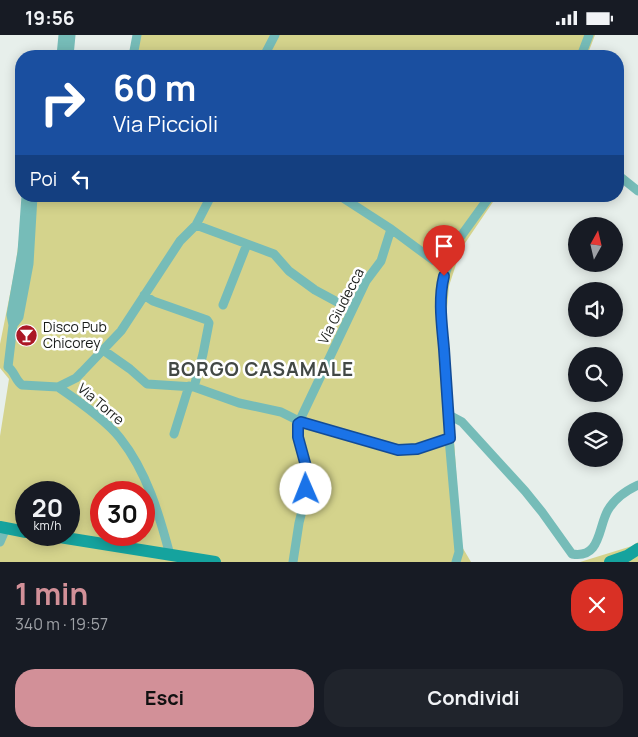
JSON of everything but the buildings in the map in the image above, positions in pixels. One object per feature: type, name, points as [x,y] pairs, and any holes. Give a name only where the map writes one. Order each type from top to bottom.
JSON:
[{"type":"main road","points":[[80,540],[215,562]]},
{"type":"main road","points":[[610,562],[627,556],[638,549]]},
{"type":"street","points":[[62,50],[63,35]]},
{"type":"street","points":[[70,50],[71,35]]},
{"type":"street","points":[[134,50],[137,35]]},
{"type":"street","points":[[267,50],[275,35]]},
{"type":"street","points":[[583,50],[589,35]]},
{"type":"street","points":[[624,180],[638,191]]},
{"type":"street","points":[[26,202],[22,253],[11,315],[13,325],[4,367],[13,371],[18,383],[22,385],[58,387],[76,378],[121,331],[180,241],[196,225],[208,202]]},
{"type":"street","points":[[13,325],[19,317],[29,264],[33,202]]},
{"type":"street","points":[[349,202],[391,229],[433,260],[447,266]]},
{"type":"street","points":[[459,559],[441,308],[442,286],[456,243],[486,202]]},
{"type":"street","points":[[196,225],[274,254],[289,271],[315,290],[352,310]]},
{"type":"street","name":"Via Giudecca","points":[[301,422],[368,277],[382,261],[391,229]]},
{"type":"street","points":[[223,305],[247,244]]},
{"type":"street","points":[[144,295],[153,301],[206,320],[209,323],[191,387],[174,434]]},
{"type":"street","points":[[103,350],[147,384],[191,387],[239,403],[281,412],[301,422],[398,450],[417,449],[450,438]]},
{"type":"street","name":"Via Torre","points":[[58,387],[104,423],[120,439],[148,485],[170,555]]},
{"type":"street","points":[[450,415],[462,422],[525,491],[542,512],[571,558],[591,549],[598,541],[608,509],[616,499],[638,485]]},
{"type":"street","points":[[293,562],[299,523],[306,495],[307,470],[298,437],[298,424],[301,422]]},
{"type":"street","points":[[0,541],[3,528]]},
{"type":"shaded area","points":[[133,35],[595,35],[589,50],[132,50]]},
{"type":"shaded area","points":[[24,202],[493,202],[461,249],[449,286],[446,319],[461,545],[471,562],[0,562],[0,436],[9,379],[0,368],[0,344],[15,269]]},
{"type":"shaded area","points":[[638,542],[638,562],[580,562],[632,546]]},
{"type":"place","name":"Disco Pub Chicorey","points":[[27,335]]},
{"type":"district","name":"BORGO CASAMALE","points":[[261,369]]},
{"type":"route","points":[[306,489],[307,470],[298,437],[298,424],[301,422],[398,450],[417,449],[450,438],[450,415],[441,308],[444,276]]}]
